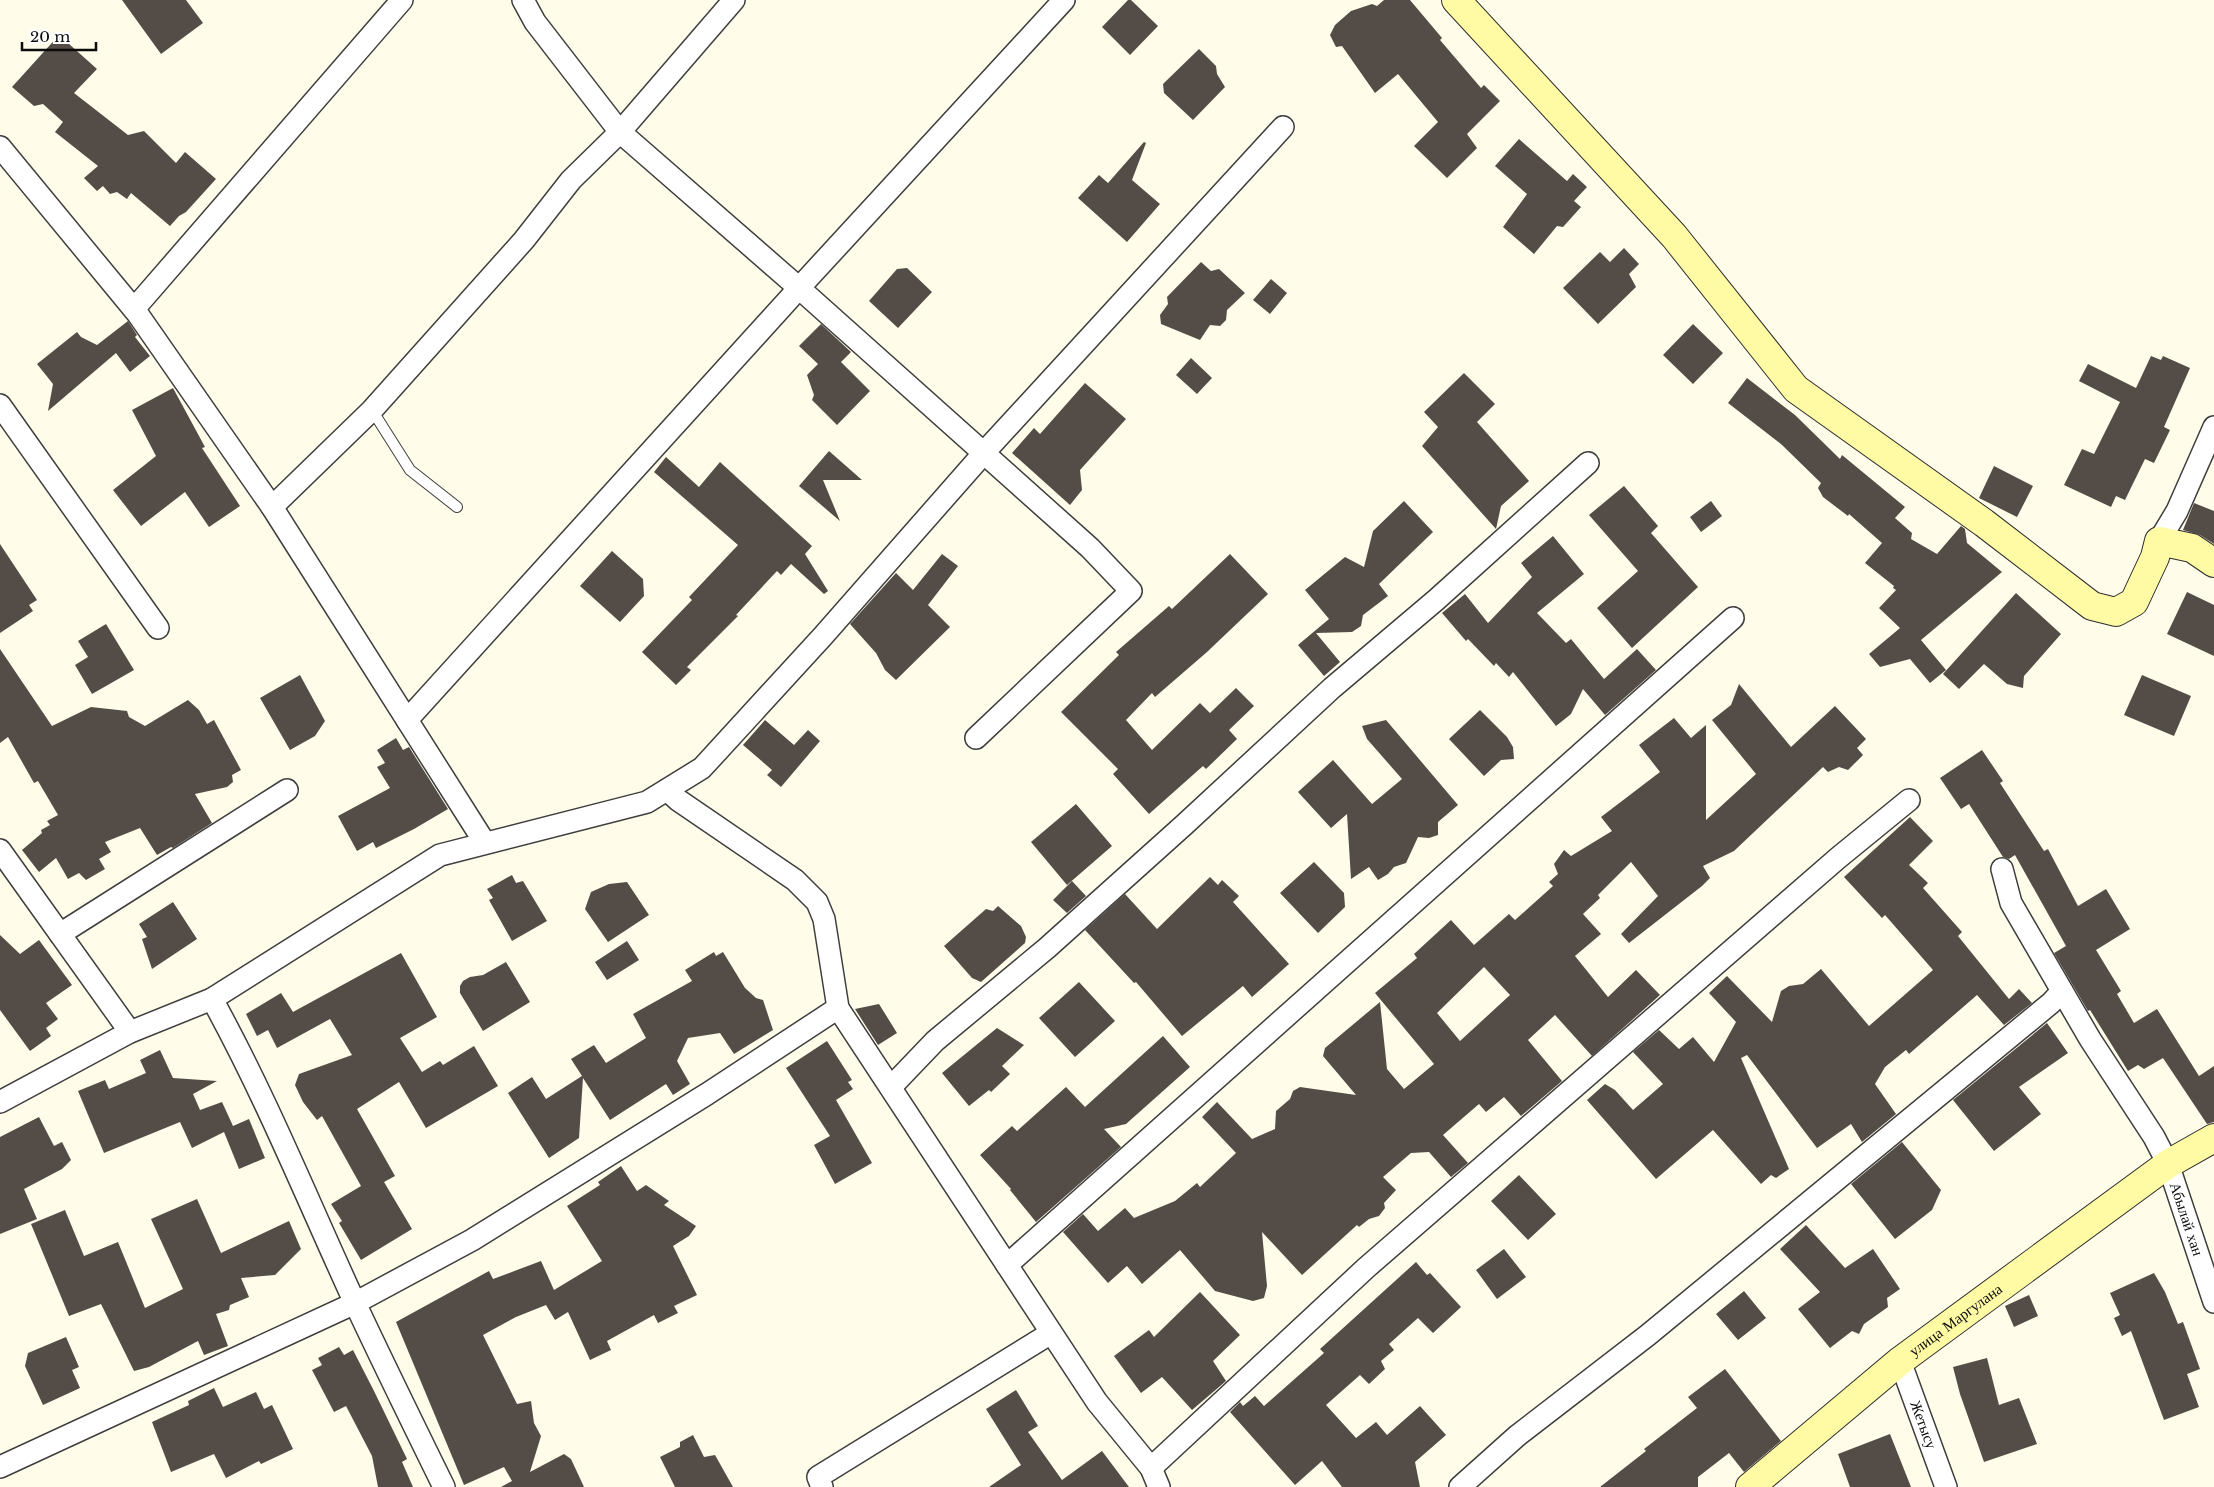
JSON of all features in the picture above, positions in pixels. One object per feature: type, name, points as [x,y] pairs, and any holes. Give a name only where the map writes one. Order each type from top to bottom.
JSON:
[{"type":"street","points":[[134,309],[402,0]]},
{"type":"street","points":[[523,0],[535,22],[620,132],[799,288],[1090,548],[1131,591],[976,738]]},
{"type":"street","points":[[272,508],[372,410],[524,240],[571,180],[620,132],[734,0]]},
{"type":"street","points":[[407,720],[799,288],[1064,0]]},
{"type":"street","points":[[1456,0],[1674,236],[1796,389],[1984,523],[2092,606],[2116,612],[2134,602],[2155,557],[2159,541],[2177,511],[2214,427]]},
{"type":"street","points":[[0,1102],[130,1032],[212,999],[440,855],[647,802],[702,768],[829,629],[983,454],[1283,127]]},
{"type":"street","points":[[0,147],[134,309],[272,508],[484,843]]},
{"type":"street","points":[[0,405],[158,628]]},
{"type":"street","points":[[891,1087],[935,1040],[1047,948],[1332,688],[1436,600],[1588,463]]},
{"type":"street","points":[[2159,541],[2192,548],[2214,563]]},
{"type":"street","points":[[1007,1265],[1733,618]]},
{"type":"street","points":[[60,934],[287,790]]},
{"type":"street","points":[[667,790],[678,800],[795,880],[817,902],[824,919],[838,1008],[1097,1402],[1155,1478],[1374,1262],[1838,858],[1908,800]]},
{"type":"street","points":[[0,850],[130,1032]]},
{"type":"street","name":"Абылай хан","points":[[2002,869],[2011,903],[2062,991],[2168,1164],[2214,1302]]},
{"type":"street","points":[[1460,1487],[1517,1436],[1648,1335],[2051,1003],[2062,991]]},
{"type":"street","points":[[212,999],[231,1032],[356,1303],[444,1487]]},
{"type":"street","points":[[0,1467],[356,1303],[472,1240],[707,1094],[838,1008]]},
{"type":"street","name":"улица Маргулана","points":[[1750,1487],[1900,1361],[2168,1164],[2214,1138]]},
{"type":"street","points":[[822,1487],[818,1477],[1051,1333]]},
{"type":"street","name":"Жетысу","points":[[1900,1361],[1946,1487]]},
{"type":"lane","points":[[372,410],[410,470],[457,508]]},
{"type":"building","points":[[122,0],[186,0],[203,23],[161,54]]},
{"type":"building","points":[[1128,0],[1131,0],[1158,26],[1130,55],[1102,27]]},
{"type":"building","points":[[1384,0],[1410,0],[1442,38],[1440,40],[1481,88],[1484,85],[1500,101],[1467,134],[1477,148],[1447,178],[1414,146],[1438,122],[1398,74],[1375,93],[1342,46],[1336,47],[1330,35],[1335,25],[1351,11],[1372,4],[1377,6]]},
{"type":"building","points":[[59,35],[97,69],[74,93],[128,135],[144,131],[176,163],[185,152],[216,179],[186,212],[179,216],[170,226],[131,193],[127,199],[117,192],[110,194],[103,186],[97,191],[84,178],[98,166],[55,132],[63,122],[43,104],[34,106],[12,87]]},
{"type":"building","points":[[1199,49],[1216,66],[1217,74],[1225,87],[1193,120],[1164,93],[1163,84]]},
{"type":"building","points":[[1519,139],[1567,181],[1573,174],[1587,187],[1574,201],[1581,207],[1563,227],[1557,226],[1534,254],[1503,227],[1527,194],[1495,166]]},
{"type":"building","points":[[1144,142],[1146,143],[1132,180],[1160,204],[1127,242],[1078,198],[1099,175],[1108,183]]},
{"type":"building","points":[[1624,248],[1639,264],[1629,274],[1636,287],[1598,324],[1563,288],[1600,252],[1610,262]]},
{"type":"building","points":[[1201,262],[1211,271],[1219,269],[1245,293],[1227,310],[1226,320],[1220,326],[1210,325],[1200,340],[1161,324],[1160,315],[1168,304],[1167,297]]},
{"type":"building","points":[[907,268],[932,292],[898,328],[869,301],[897,269]]},
{"type":"building","points":[[1271,279],[1287,293],[1270,314],[1253,300]]},
{"type":"building","points":[[128,321],[137,335],[135,337],[150,356],[130,372],[116,353],[48,411],[53,384],[37,364],[77,332],[81,337],[97,345]]},
{"type":"building","points":[[821,324],[851,352],[841,362],[870,391],[837,425],[812,400],[814,395],[807,375],[818,364],[799,346]]},
{"type":"building","points":[[1693,324],[1723,353],[1693,384],[1663,355]]},
{"type":"building","points":[[2151,356],[2161,360],[2163,356],[2190,368],[2164,427],[2170,430],[2154,463],[2145,459],[2125,500],[2116,496],[2111,507],[2064,485],[2082,449],[2094,454],[2120,402],[2079,381],[2088,364],[2136,388]]},
{"type":"building","points":[[1191,358],[1212,378],[1197,394],[1176,375]]},
{"type":"building","points":[[1464,373],[1495,404],[1477,422],[1529,481],[1501,506],[1496,529],[1422,446],[1438,427],[1424,412]]},
{"type":"building","points":[[1747,378],[1795,415],[1840,459],[1842,455],[1905,507],[1895,518],[1912,533],[1911,539],[1937,554],[1961,526],[1965,529],[1967,543],[2002,572],[1921,640],[1946,670],[1930,683],[1910,659],[1880,667],[1869,654],[1900,628],[1879,608],[1896,590],[1893,588],[1894,586],[1865,563],[1882,543],[1849,514],[1848,516],[1823,497],[1818,488],[1821,483],[1781,444],[1728,403]]},
{"type":"building","points":[[1085,383],[1126,419],[1080,470],[1082,490],[1070,505],[1012,453],[1034,428],[1040,434]]},
{"type":"building","points":[[173,388],[205,447],[202,448],[240,506],[209,527],[185,492],[141,526],[113,490],[156,456],[132,410]]},
{"type":"building","points":[[829,451],[862,480],[823,480],[840,521],[799,486]]},
{"type":"building","points":[[666,457],[699,487],[720,462],[812,546],[805,554],[828,591],[824,594],[791,564],[781,575],[777,571],[736,615],[738,616],[687,667],[691,670],[676,685],[642,652],[692,600],[689,597],[738,545],[654,472]]},
{"type":"building","points":[[1994,466],[2033,486],[2017,517],[1979,498]]},
{"type":"building","points":[[1624,486],[1658,526],[1651,533],[1698,587],[1632,648],[1597,608],[1638,571],[1589,515]]},
{"type":"building","points":[[1404,501],[1433,532],[1379,584],[1388,596],[1363,615],[1361,626],[1352,632],[1316,633],[1340,662],[1324,676],[1298,645],[1329,619],[1305,590],[1345,557],[1364,567],[1373,531]]},
{"type":"building","points":[[1711,501],[1722,516],[1701,532],[1690,517]]},
{"type":"building","points":[[2194,503],[2214,511],[2214,544],[2200,535],[2183,530]]},
{"type":"building","points":[[1553,536],[1584,574],[1537,613],[1566,643],[1571,639],[1604,679],[1637,649],[1656,670],[1605,715],[1583,689],[1571,714],[1556,726],[1513,672],[1509,677],[1496,663],[1494,666],[1468,639],[1466,641],[1442,613],[1465,594],[1488,623],[1532,577],[1521,563]]},
{"type":"building","points":[[0,544],[37,600],[29,605],[33,611],[0,633]]},
{"type":"building","points":[[612,551],[643,579],[644,596],[620,622],[580,586]]},
{"type":"building","points":[[942,554],[958,566],[928,605],[950,627],[896,680],[885,670],[876,653],[850,624],[896,573],[913,590]]},
{"type":"building","points":[[1230,554],[1268,594],[1207,652],[1155,697],[1152,693],[1126,720],[1152,750],[1200,703],[1210,713],[1236,688],[1254,706],[1229,730],[1237,739],[1206,769],[1203,766],[1149,814],[1113,774],[1118,769],[1061,712],[1119,655],[1116,652],[1169,606],[1172,609]]},
{"type":"building","points":[[2187,592],[2214,605],[2214,656],[2167,634]]},
{"type":"building","points":[[2016,593],[2061,634],[2024,676],[2023,688],[2007,684],[1984,664],[1959,689],[1943,674]]},
{"type":"building","points":[[106,624],[134,670],[92,694],[75,665],[88,657],[78,641]]},
{"type":"building","points":[[0,649],[52,726],[91,707],[127,711],[129,717],[145,726],[188,700],[199,710],[207,724],[214,720],[241,770],[232,775],[233,782],[227,787],[195,794],[212,823],[173,848],[171,847],[157,855],[140,828],[105,842],[111,852],[99,859],[105,869],[86,880],[79,873],[68,879],[56,858],[39,872],[22,850],[42,833],[41,830],[50,825],[47,821],[58,815],[38,781],[34,783],[8,737],[0,743]]},
{"type":"building","points":[[300,675],[325,721],[315,736],[290,750],[260,698]]},
{"type":"building","points":[[2142,675],[2191,696],[2174,736],[2124,715]]},
{"type":"building","points":[[1739,684],[1791,747],[1835,706],[1866,739],[1857,748],[1863,755],[1848,770],[1839,767],[1828,772],[1823,767],[1734,851],[1703,866],[1710,878],[1629,943],[1621,934],[1658,896],[1631,862],[1598,895],[1600,898],[1583,914],[1601,934],[1575,956],[1608,997],[1636,970],[1660,995],[1592,1056],[1555,1015],[1528,1040],[1562,1081],[1521,1116],[1504,1097],[1486,1112],[1479,1104],[1443,1135],[1468,1163],[1451,1177],[1429,1152],[1411,1153],[1383,1177],[1396,1190],[1384,1203],[1385,1208],[1379,1216],[1369,1219],[1359,1227],[1357,1225],[1302,1275],[1262,1232],[1267,1286],[1264,1298],[1253,1301],[1215,1291],[1180,1250],[1142,1284],[1127,1266],[1108,1283],[1063,1232],[1083,1214],[1098,1231],[1125,1208],[1134,1218],[1175,1201],[1197,1183],[1200,1187],[1236,1153],[1202,1117],[1217,1102],[1252,1139],[1275,1129],[1276,1111],[1290,1099],[1293,1091],[1300,1087],[1356,1095],[1323,1056],[1325,1048],[1380,1002],[1387,1069],[1404,1089],[1434,1064],[1375,993],[1417,958],[1414,954],[1451,920],[1474,945],[1509,914],[1515,920],[1553,886],[1549,882],[1558,874],[1554,864],[1564,850],[1571,856],[1612,831],[1601,817],[1660,772],[1639,745],[1674,718],[1691,738],[1706,725],[1706,820],[1756,774],[1712,720],[1731,705]],"holes":[[[1484,967],[1510,995],[1460,1041],[1437,1013]]]},
{"type":"building","points":[[1480,710],[1507,737],[1513,747],[1514,759],[1501,760],[1484,776],[1449,739]]},
{"type":"building","points":[[765,720],[794,745],[808,730],[820,741],[781,787],[767,775],[772,770],[743,745]]},
{"type":"building","points":[[1386,720],[1458,805],[1438,822],[1438,835],[1429,838],[1418,837],[1406,863],[1394,867],[1388,874],[1378,880],[1369,867],[1351,879],[1347,814],[1331,828],[1298,792],[1333,760],[1372,804],[1402,779],[1367,739],[1362,726]]},
{"type":"building","points":[[396,738],[403,750],[409,747],[448,809],[376,848],[373,842],[357,851],[338,816],[390,788],[377,767],[385,763],[377,750]]},
{"type":"building","points":[[1982,750],[2003,781],[2000,783],[2044,851],[2048,849],[2078,906],[2106,889],[2130,929],[2096,950],[2121,991],[2117,994],[2134,1023],[2157,1009],[2199,1076],[2214,1066],[2214,1122],[2207,1124],[2163,1058],[2144,1069],[2138,1065],[2128,1071],[2090,1010],[2088,1011],[2054,953],[2066,946],[2015,855],[2009,859],[2003,857],[1969,804],[1961,809],[1940,778]]},
{"type":"building","points":[[1076,804],[1112,846],[1067,885],[1031,842]]},
{"type":"building","points":[[1910,817],[1933,841],[1909,865],[1928,883],[1923,888],[1962,932],[1958,936],[2009,999],[2019,989],[2032,1003],[2004,1025],[1977,995],[1909,1054],[1906,1050],[1885,1067],[1875,1084],[1896,1114],[1862,1142],[1851,1124],[1817,1148],[1747,1055],[1741,1058],[1789,1169],[1776,1178],[1771,1175],[1761,1184],[1713,1130],[1656,1179],[1587,1100],[1605,1084],[1615,1090],[1633,1110],[1663,1084],[1633,1052],[1659,1030],[1679,1049],[1693,1037],[1714,1062],[1736,1022],[1709,993],[1727,976],[1772,1022],[1781,991],[1789,986],[1803,984],[1821,969],[1869,1026],[1933,970],[1885,915],[1882,918],[1844,877]]},
{"type":"building","points":[[1314,862],[1344,893],[1345,907],[1318,933],[1280,893]]},
{"type":"building","points":[[512,875],[516,883],[523,881],[547,921],[512,941],[489,900],[493,898],[487,889]]},
{"type":"building","points":[[1210,877],[1218,885],[1222,880],[1239,896],[1233,902],[1289,964],[1252,997],[1243,986],[1182,1036],[1136,982],[1134,983],[1085,930],[1125,894],[1157,929]]},
{"type":"building","points":[[1072,881],[1086,896],[1067,913],[1053,900]]},
{"type":"building","points":[[627,882],[649,915],[608,942],[585,909],[591,892],[609,884]]},
{"type":"building","points":[[173,902],[197,939],[152,969],[142,939],[147,937],[139,924]]},
{"type":"building","points":[[998,906],[1021,926],[1026,937],[1025,943],[981,982],[972,978],[944,946],[986,909],[993,911]]},
{"type":"building","points":[[0,935],[20,954],[39,940],[72,985],[46,1003],[58,1019],[46,1028],[51,1036],[30,1051],[0,1010]]},
{"type":"building","points":[[627,941],[639,960],[607,980],[595,962]]},
{"type":"building","points":[[714,952],[716,956],[723,952],[745,988],[756,998],[763,1000],[773,1030],[734,1054],[720,1033],[688,1038],[677,1061],[690,1084],[673,1095],[666,1084],[610,1120],[583,1078],[579,1138],[549,1158],[508,1093],[532,1077],[546,1099],[582,1076],[571,1059],[594,1045],[606,1063],[646,1038],[633,1014],[692,981],[685,970]]},
{"type":"building","points":[[401,953],[437,1017],[400,1038],[422,1072],[440,1061],[443,1065],[474,1046],[498,1086],[426,1128],[399,1082],[357,1109],[395,1176],[384,1182],[412,1229],[361,1260],[339,1223],[342,1221],[331,1204],[361,1186],[322,1116],[317,1120],[303,1102],[295,1085],[299,1074],[352,1055],[330,1019],[277,1048],[268,1030],[257,1036],[246,1014],[281,993],[293,1012]]},
{"type":"building","points":[[506,962],[530,1002],[483,1031],[460,993],[460,986],[463,981],[470,977],[483,975]]},
{"type":"building","points":[[1079,982],[1115,1021],[1075,1057],[1039,1018]]},
{"type":"building","points":[[879,1004],[897,1033],[878,1045],[855,1009]]},
{"type":"building","points":[[2047,1023],[2068,1053],[2019,1087],[2041,1114],[1994,1151],[1953,1100]]},
{"type":"building","points":[[997,1028],[1024,1045],[1002,1066],[1010,1074],[991,1092],[989,1090],[969,1106],[942,1073]]},
{"type":"building","points":[[1163,1036],[1190,1067],[1126,1124],[1104,1129],[1121,1147],[1036,1222],[1011,1189],[980,1155],[1012,1126],[1017,1131],[1066,1087],[1085,1107]]},
{"type":"building","points":[[827,1041],[852,1080],[848,1082],[853,1089],[836,1100],[872,1163],[835,1184],[814,1145],[830,1136],[786,1068]]},
{"type":"building","points":[[160,1050],[173,1078],[217,1081],[193,1094],[200,1110],[222,1102],[233,1126],[249,1119],[265,1158],[239,1169],[224,1132],[192,1148],[180,1122],[104,1153],[78,1091],[105,1080],[109,1089],[146,1073],[140,1060]]},
{"type":"building","points":[[39,1117],[54,1146],[62,1142],[71,1160],[62,1169],[24,1189],[37,1219],[0,1234],[0,1137]]},
{"type":"building","points":[[1902,1142],[1941,1190],[1932,1210],[1895,1239],[1851,1184]]},
{"type":"building","points":[[621,1166],[637,1191],[646,1185],[669,1201],[664,1205],[696,1226],[689,1236],[673,1246],[697,1295],[674,1306],[678,1313],[658,1323],[654,1315],[607,1341],[611,1350],[590,1360],[568,1312],[555,1320],[546,1305],[516,1317],[483,1335],[517,1404],[531,1401],[534,1423],[541,1436],[530,1472],[564,1454],[571,1459],[584,1487],[501,1487],[512,1481],[504,1467],[464,1485],[396,1322],[489,1271],[493,1279],[541,1261],[554,1290],[602,1261],[567,1206],[600,1185],[598,1182]]},
{"type":"building","points":[[1519,1175],[1556,1214],[1528,1240],[1491,1201]]},
{"type":"building","points":[[197,1199],[221,1253],[289,1221],[301,1249],[275,1275],[241,1278],[249,1297],[230,1305],[229,1310],[216,1314],[228,1346],[204,1355],[198,1341],[149,1367],[134,1371],[101,1304],[69,1316],[31,1224],[65,1210],[84,1256],[118,1242],[145,1308],[183,1289],[151,1219]]},
{"type":"building","points":[[1806,1225],[1845,1268],[1873,1249],[1900,1289],[1887,1298],[1888,1307],[1864,1324],[1859,1334],[1852,1331],[1830,1348],[1798,1309],[1820,1292],[1780,1249]]},
{"type":"building","points":[[1504,1249],[1526,1277],[1497,1299],[1476,1270]]},
{"type":"building","points":[[1416,1262],[1427,1275],[1430,1273],[1461,1307],[1433,1333],[1418,1318],[1389,1344],[1394,1350],[1381,1361],[1385,1369],[1369,1384],[1360,1375],[1326,1405],[1356,1438],[1376,1422],[1387,1435],[1420,1406],[1446,1435],[1415,1462],[1420,1487],[1342,1487],[1322,1461],[1295,1485],[1230,1412],[1240,1402],[1243,1406],[1255,1396],[1264,1406],[1324,1353],[1320,1349]]},
{"type":"building","points":[[2154,1273],[2165,1292],[2178,1324],[2183,1322],[2200,1369],[2187,1374],[2199,1407],[2164,1420],[2131,1331],[2122,1336],[2114,1318],[2120,1315],[2110,1293]]},
{"type":"building","points":[[1744,1291],[1766,1318],[1738,1340],[1716,1314]]},
{"type":"building","points":[[1200,1292],[1240,1335],[1213,1361],[1226,1381],[1192,1410],[1162,1377],[1141,1393],[1114,1356],[1149,1330],[1154,1337]]},
{"type":"building","points":[[2029,1295],[2038,1316],[2014,1327],[2005,1306]]},
{"type":"building","points":[[66,1337],[79,1367],[72,1370],[80,1388],[43,1405],[25,1366],[28,1353]]},
{"type":"building","points":[[339,1347],[344,1355],[353,1350],[407,1459],[402,1462],[413,1487],[378,1487],[372,1456],[346,1406],[334,1412],[312,1370],[322,1365],[318,1358]]},
{"type":"building","points":[[1987,1358],[1999,1405],[2019,1398],[2037,1444],[1984,1462],[1960,1394],[1953,1367]]},
{"type":"building","points":[[1725,1369],[1781,1441],[1744,1472],[1729,1453],[1698,1477],[1698,1487],[1600,1487],[1646,1451],[1644,1449],[1697,1408],[1688,1397]]},
{"type":"building","points":[[214,1388],[223,1407],[256,1392],[264,1409],[272,1405],[293,1449],[261,1464],[259,1461],[226,1478],[214,1454],[171,1472],[152,1422],[189,1405],[188,1401]]},
{"type":"building","points":[[1016,1390],[1038,1426],[1028,1432],[1062,1480],[1102,1451],[1129,1487],[989,1487],[1021,1465],[986,1409]]},
{"type":"building","points":[[1890,1434],[1911,1487],[1850,1487],[1838,1454]]},
{"type":"building","points":[[693,1435],[704,1457],[715,1455],[733,1487],[675,1487],[660,1457],[680,1447],[680,1442]]}]
